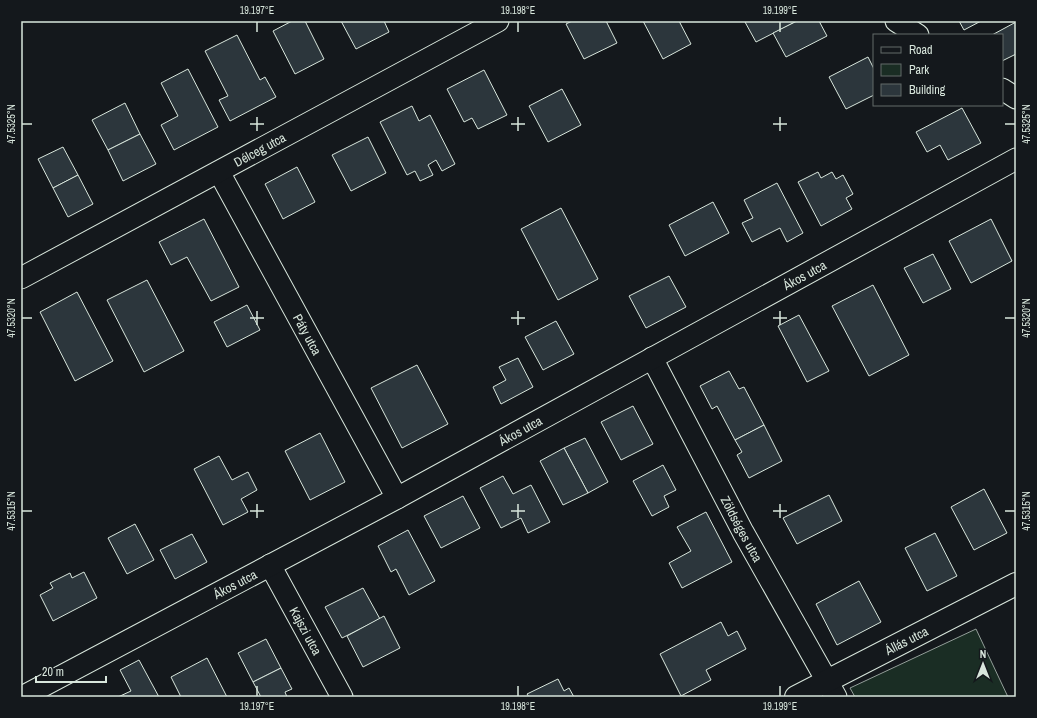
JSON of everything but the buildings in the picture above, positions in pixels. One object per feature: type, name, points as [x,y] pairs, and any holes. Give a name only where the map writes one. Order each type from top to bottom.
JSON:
[{"type":"street","name":"Délceg utca","points":[[21,278],[498,21]]},
{"type":"street","points":[[896,21],[916,34]]},
{"type":"street","points":[[1003,90],[1016,98]]},
{"type":"street","name":"Ákos utca","points":[[22,697],[397,498],[1016,159]]},
{"type":"street","name":"Páty utca","points":[[219,172],[397,498]]},
{"type":"street","name":"Zöldséges utca","points":[[652,358],[743,532],[832,689]]},
{"type":"street","name":"Kajszi utca","points":[[270,565],[342,697]]},
{"type":"street","name":"Állás utca","points":[[796,697],[832,689],[1016,584]]},
{"type":"green space","points":[[976,629],[1008,697],[855,697],[850,688]]}]
